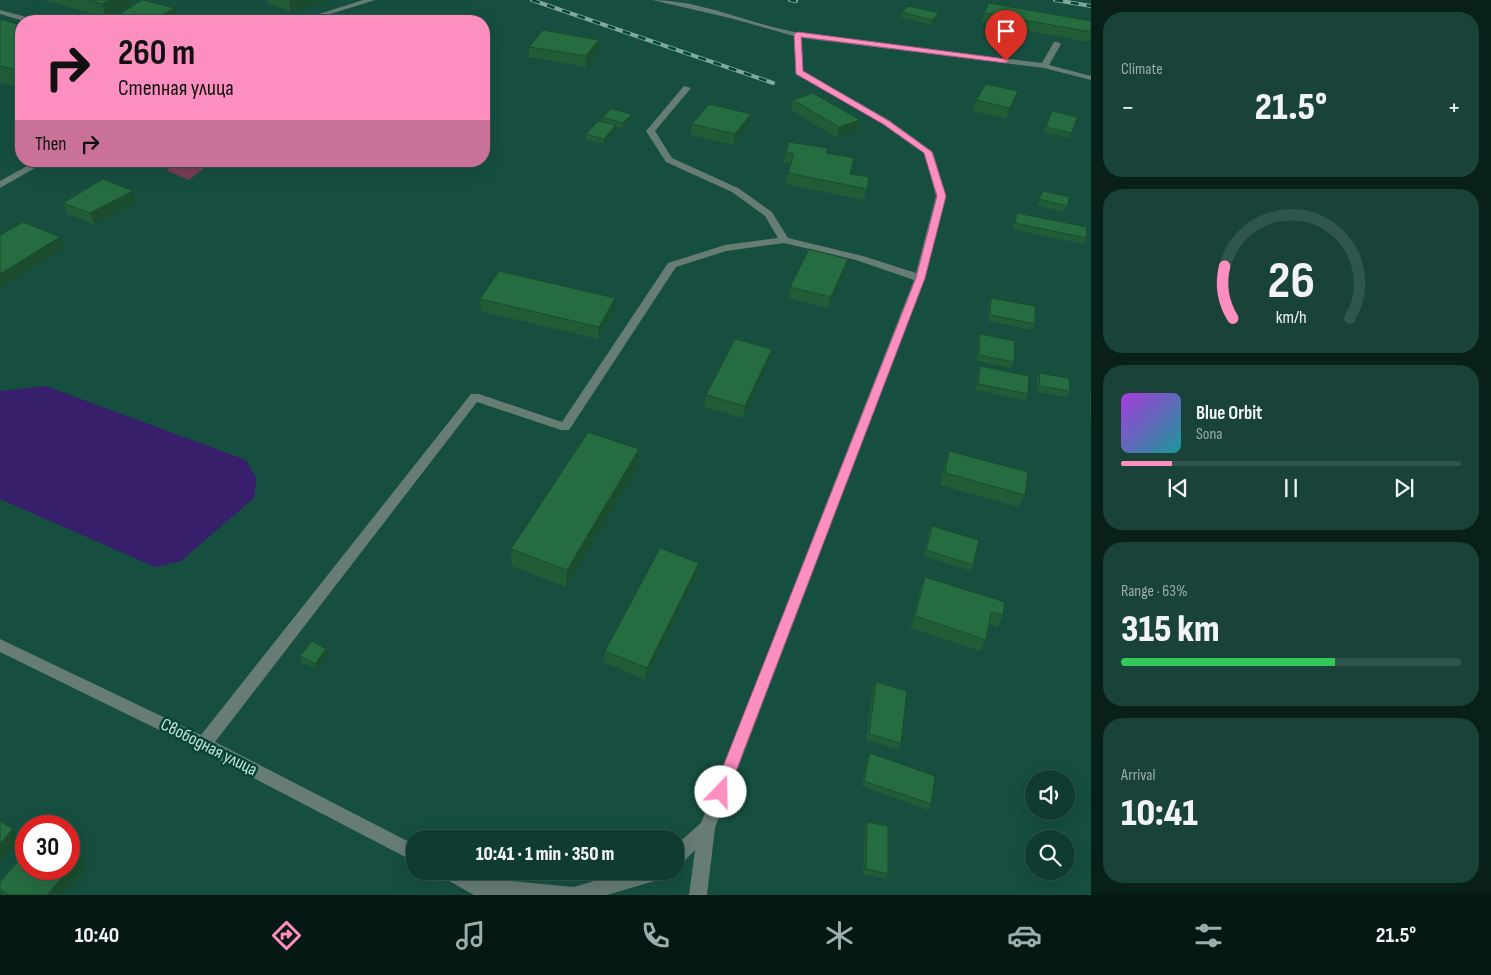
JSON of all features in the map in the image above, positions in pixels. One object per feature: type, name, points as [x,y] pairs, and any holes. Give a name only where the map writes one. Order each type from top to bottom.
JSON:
[{"type":"street","points":[[321,15],[370,0]]},
{"type":"street","points":[[656,0],[731,16],[798,34],[1044,66],[1091,78]]},
{"type":"street","points":[[0,12],[15,16]]},
{"type":"street","points":[[698,895],[707,828],[920,278],[941,196],[928,152],[886,122],[799,72],[798,34]]},
{"type":"street","points":[[1044,66],[1058,44]]},
{"type":"street","points":[[687,88],[650,131],[669,160],[735,190],[769,214],[784,240]]},
{"type":"street","points":[[0,185],[32,167]]},
{"type":"street","points":[[204,744],[475,397],[565,428],[672,265],[724,248],[784,240],[860,258],[920,278]]},
{"type":"street","name":"Свободная улица","points":[[0,645],[204,744],[406,849]]},
{"type":"street","points":[[684,850],[707,828]]},
{"type":"street","points":[[463,880],[482,891],[571,895]]},
{"type":"street","points":[[577,895],[628,880]]},
{"type":"shaded area","points":[[167,167],[205,167],[189,180],[168,171]]},
{"type":"shaded area","points":[[46,386],[246,460],[257,479],[254,498],[181,561],[155,567],[0,499],[0,391]]},
{"type":"building","points":[[89,0],[110,0],[102,4]]},
{"type":"building","points":[[142,0],[175,8],[162,15],[118,15]]},
{"type":"building","points":[[989,3],[1091,21],[1091,32],[984,13]]},
{"type":"building","points":[[908,6],[939,13],[932,20],[902,12]]},
{"type":"building","points":[[0,19],[15,23],[15,70],[0,66]]},
{"type":"building","points":[[543,30],[599,40],[586,56],[529,47]]},
{"type":"building","points":[[986,84],[1018,91],[1010,108],[976,100]]},
{"type":"building","points":[[813,93],[860,120],[839,127],[793,100]]},
{"type":"building","points":[[709,104],[751,114],[735,134],[692,124]]},
{"type":"building","points":[[611,109],[632,114],[623,123],[602,117]]},
{"type":"building","points":[[1052,111],[1077,117],[1072,133],[1046,127]]},
{"type":"building","points":[[598,121],[616,125],[604,139],[586,134]]},
{"type":"building","points":[[789,142],[828,148],[826,153],[854,158],[850,174],[869,177],[867,189],[788,173],[794,154],[786,152]]},
{"type":"building","points":[[103,179],[133,191],[90,213],[63,203]]},
{"type":"building","points":[[1043,191],[1070,197],[1067,206],[1039,199]]},
{"type":"building","points":[[1017,213],[1087,227],[1086,238],[1015,223]]},
{"type":"building","points":[[23,222],[60,237],[0,274],[0,235]]},
{"type":"building","points":[[809,249],[848,259],[831,297],[790,287]]},
{"type":"building","points":[[499,271],[615,298],[599,327],[480,299]]},
{"type":"building","points":[[991,298],[1035,306],[1035,324],[990,315]]},
{"type":"building","points":[[980,334],[1015,341],[1014,362],[979,355]]},
{"type":"building","points":[[735,339],[772,349],[745,406],[706,395]]},
{"type":"building","points":[[980,366],[1029,376],[1028,394],[978,384]]},
{"type":"building","points":[[1039,373],[1069,378],[1070,391],[1040,386]]},
{"type":"building","points":[[588,432],[639,449],[567,570],[511,549]]},
{"type":"building","points":[[949,451],[1028,472],[1025,495],[945,473]]},
{"type":"building","points":[[932,526],[979,540],[973,565],[926,550]]},
{"type":"building","points":[[660,548],[699,563],[647,668],[605,651]]},
{"type":"building","points":[[925,577],[1005,602],[1003,615],[991,612],[986,640],[915,616]]},
{"type":"building","points":[[312,641],[326,649],[315,664],[300,656]]},
{"type":"building","points":[[876,682],[907,691],[901,743],[869,734]]},
{"type":"building","points":[[870,753],[935,776],[931,804],[864,781]]},
{"type":"building","points":[[0,821],[13,829],[0,844]]},
{"type":"building","points":[[867,822],[888,826],[888,874],[866,869]]},
{"type":"building","points":[[15,865],[15,880],[60,880],[47,895],[9,895],[0,889],[0,882]]},
{"type":"railway","points":[[532,0],[773,83]]},
{"type":"railway","points":[[790,0],[796,1]]},
{"type":"railway","points":[[1055,0],[1091,6]]},
{"type":"route","points":[[721,792],[920,278],[941,196],[928,152],[886,122],[799,72],[798,34],[1006,61]]}]
